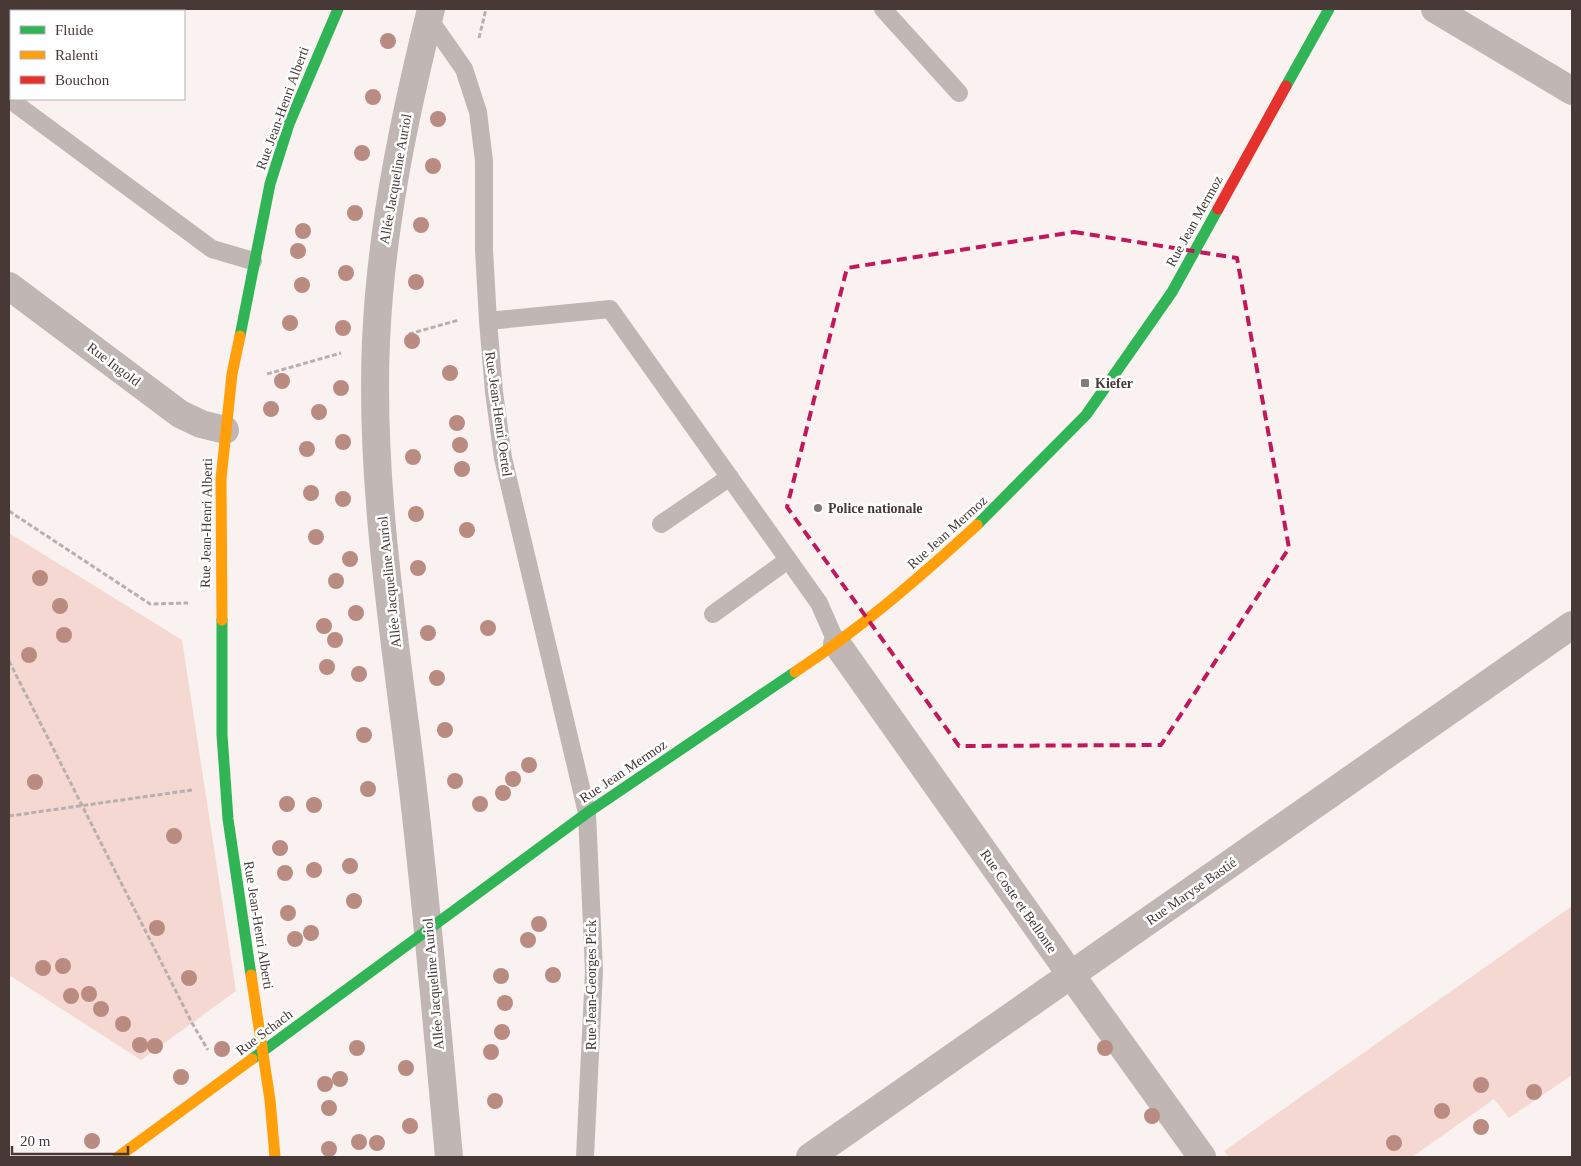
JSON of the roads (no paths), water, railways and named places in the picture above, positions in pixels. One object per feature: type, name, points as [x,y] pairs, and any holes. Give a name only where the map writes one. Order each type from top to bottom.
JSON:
[{"type":"street","name":"Rue Jean-Henri Alberti","points":[[276,1157],[228,819],[225,786],[222,736],[220,480],[232,374],[253,260],[270,184],[289,124],[338,9]]},
{"type":"street","name":"Rue Jean Mermoz","points":[[428,930],[587,813],[838,644],[927,570],[995,509],[1057,447],[1086,415],[1172,292],[1329,9]]},
{"type":"street","points":[[1435,9],[1572,91]]},
{"type":"street","name":"Allée Jacqueline Auriol","points":[[430,14],[399,143],[389,203],[381,266],[376,343],[380,499],[428,930],[449,1157]]},
{"type":"street","name":"Rue Ingold","points":[[9,288],[180,414],[201,424],[225,430]]},
{"type":"street","name":"Rue Maryse Bastié","points":[[810,1157],[840,1147],[1071,975],[1572,624]]},
{"type":"street","name":"Rue Coste et Bellonte","points":[[838,644],[1201,1157]]},
{"type":"street","name":"Rue Schach","points":[[119,1157],[428,930]]},
{"type":"lane","points":[[883,9],[959,93]]},
{"type":"lane","name":"Rue Jean-Henri Oertel","points":[[430,14],[464,70],[478,112],[484,161],[484,250],[488,321],[494,392],[503,458],[587,813]]},
{"type":"lane","points":[[10,100],[212,249],[253,260]]},
{"type":"lane","points":[[488,321],[610,308],[819,603],[838,644]]},
{"type":"lane","points":[[661,524],[730,477]]},
{"type":"lane","points":[[713,614],[788,560]]},
{"type":"lane","name":"Rue Jean-Georges Pick","points":[[585,1157],[594,971],[587,813]]},
{"type":"place","name":"Kiefer","points":[[1085,383]]},
{"type":"place","name":"Police nationale","points":[[818,508]]}]
